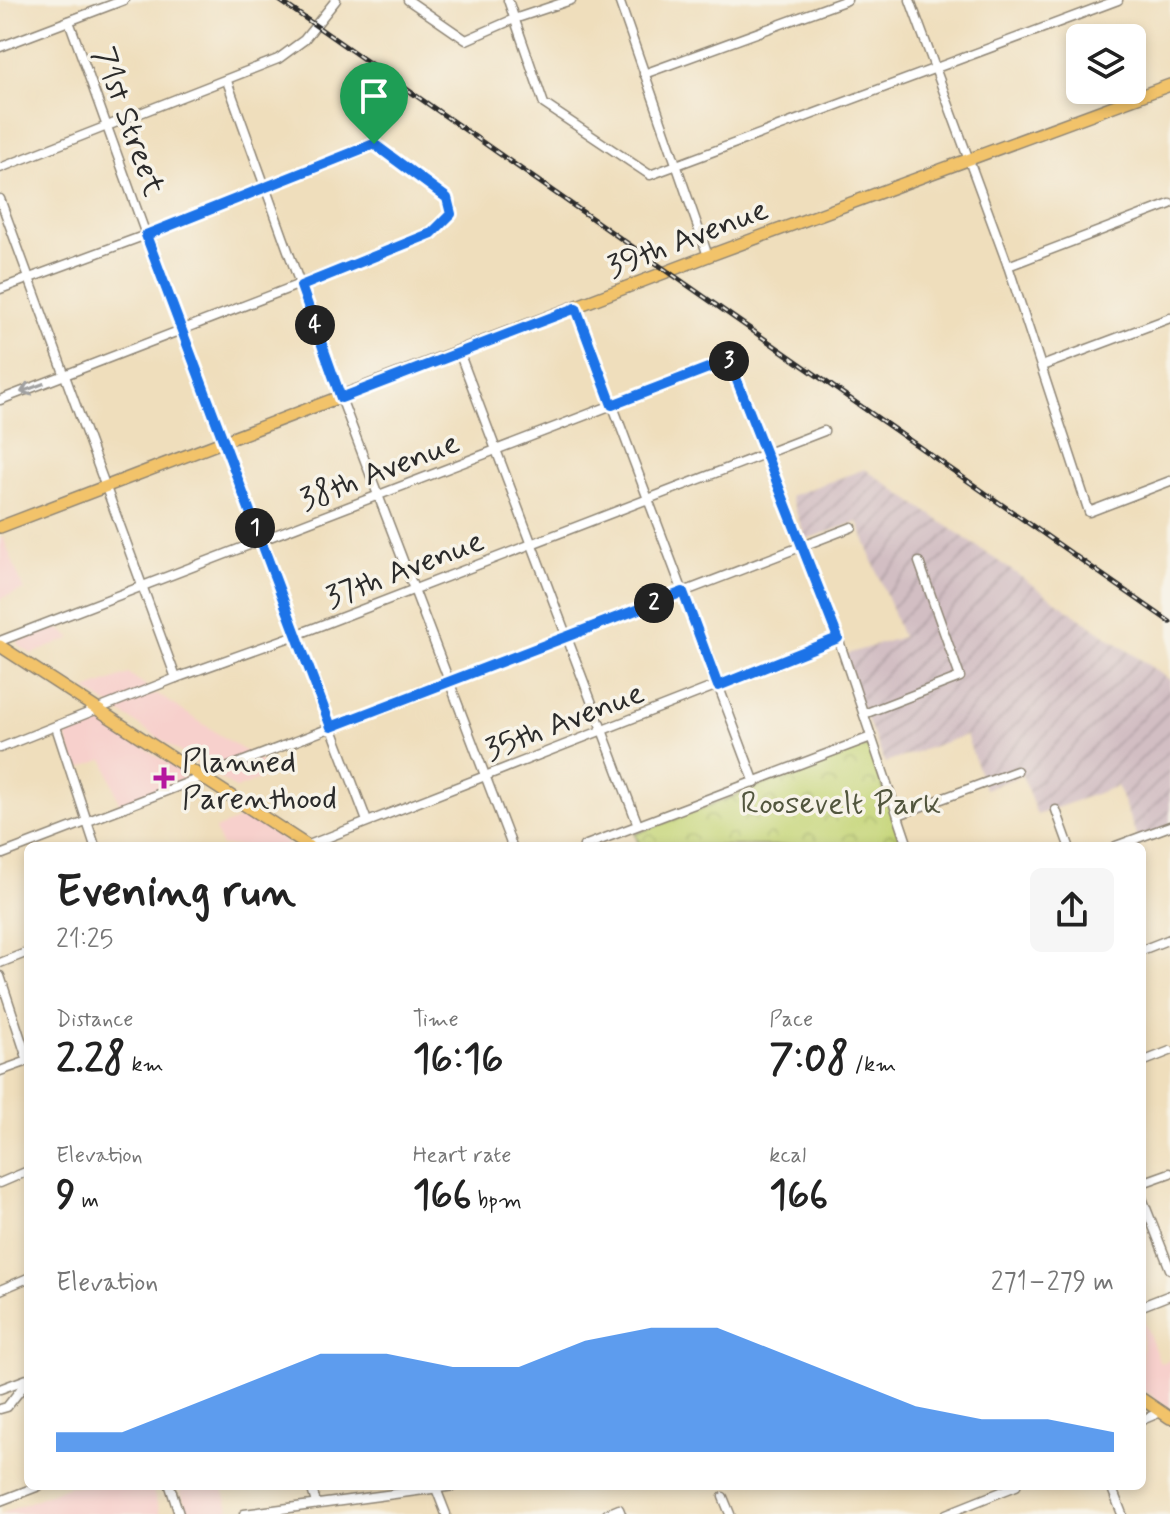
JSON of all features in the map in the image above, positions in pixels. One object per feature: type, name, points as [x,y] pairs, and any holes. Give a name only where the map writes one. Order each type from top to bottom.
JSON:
[{"type":"main road","name":"39th Avenue","points":[[0,527],[708,256],[1170,85]]},
{"type":"main road","points":[[0,644],[302,842]]},
{"type":"main road","points":[[1146,1402],[1166,1415]]},
{"type":"street","points":[[0,47],[124,0]]},
{"type":"street","points":[[0,168],[278,59],[304,40],[336,0]]},
{"type":"street","points":[[408,0],[466,40],[514,19],[571,0]]},
{"type":"street","points":[[508,0],[544,104],[650,175],[1118,0]]},
{"type":"street","points":[[619,0],[708,256]]},
{"type":"street","points":[[644,74],[847,0]]},
{"type":"street","points":[[910,0],[1008,266],[1089,512],[1170,481]]},
{"type":"street","name":"71st Street","points":[[69,21],[181,332],[367,821]]},
{"type":"street","points":[[227,81],[341,398],[510,842]]},
{"type":"street","points":[[0,289],[146,235],[374,144],[447,198],[451,214],[432,233],[0,400]]},
{"type":"street","points":[[0,199],[176,678]]},
{"type":"street","points":[[1008,266],[1170,204]]},
{"type":"street","points":[[576,308],[755,783]]},
{"type":"street","points":[[1042,366],[1170,318]]},
{"type":"street","points":[[459,352],[638,825]]},
{"type":"street","name":"38th Avenue","points":[[0,644],[142,585],[729,360],[766,453]]},
{"type":"street","name":"37th Avenue","points":[[0,748],[824,431]]},
{"type":"street","points":[[766,453],[838,638],[907,842]]},
{"type":"street","points":[[34,842],[852,527]]},
{"type":"street","points":[[864,714],[960,677],[919,562]]},
{"type":"street","name":"35th Avenue","points":[[317,842],[838,638]]},
{"type":"street","points":[[56,727],[94,842]]},
{"type":"street","points":[[594,842],[871,737]]},
{"type":"street","points":[[898,815],[1017,771]]},
{"type":"street","points":[[1056,810],[1068,842]]},
{"type":"street","points":[[1127,842],[1170,826]]},
{"type":"street","points":[[0,855],[24,846]]},
{"type":"street","points":[[1146,948],[1170,939]]},
{"type":"street","points":[[0,963],[24,954]]},
{"type":"street","points":[[0,976],[24,1049]]},
{"type":"street","points":[[1146,1059],[1170,1051]]},
{"type":"street","points":[[0,1071],[24,1062]]},
{"type":"street","points":[[0,1183],[24,1173]]},
{"type":"street","points":[[1146,1182],[1170,1173]]},
{"type":"street","points":[[1146,1208],[1170,1269]]},
{"type":"street","points":[[0,1290],[24,1280]]},
{"type":"street","points":[[1146,1304],[1170,1295]]},
{"type":"street","points":[[0,1389],[24,1380]]},
{"type":"street","points":[[0,1409],[7,1407],[24,1384]]},
{"type":"street","points":[[1146,1419],[1166,1415]]},
{"type":"street","points":[[0,1501],[29,1490]]},
{"type":"street","points":[[171,1490],[179,1514]]},
{"type":"street","points":[[312,1490],[316,1503]]},
{"type":"street","points":[[244,1514],[420,1490]]},
{"type":"street","points":[[437,1490],[446,1514]]},
{"type":"street","points":[[946,1514],[1006,1490]]},
{"type":"street","points":[[1113,1490],[1122,1514]]},
{"type":"street","points":[[723,1497],[730,1514]]},
{"type":"street","points":[[607,1514],[620,1512]]},
{"type":"shaded area","points":[[865,469],[1170,680],[1170,830],[1139,842],[1117,786],[1037,815],[1022,775],[985,789],[966,735],[885,763],[841,656],[902,637],[858,522],[806,539],[790,496]]},
{"type":"shaded area","points":[[3,537],[24,590],[2,598],[0,602],[0,539]]},
{"type":"shaded area","points":[[56,626],[72,638],[32,654],[18,645],[19,639]]},
{"type":"shaded area","points":[[129,674],[145,685],[150,696],[157,694],[277,772],[236,789],[86,690]]},
{"type":"shaded area","points":[[97,717],[182,772],[185,779],[120,805],[104,759],[76,770],[64,729]]},
{"type":"shaded area","points":[[248,816],[286,842],[220,842],[215,829]]},
{"type":"shaded area","points":[[1146,1326],[1160,1363],[1170,1360],[1170,1408],[1146,1392]]},
{"type":"shaded area","points":[[59,1490],[152,1490],[161,1514],[0,1514]]},
{"type":"shaded area","points":[[180,1490],[223,1490],[231,1514],[188,1514]]},
{"type":"green space","name":"Roosevelt Park","points":[[868,744],[902,842],[638,842],[635,834]]},
{"type":"railway","points":[[279,0],[1170,622]]},
{"type":"place","name":"Planned Parenthood","points":[[164,778]]},
{"type":"route","points":[[374,144],[447,198],[451,214],[432,233],[301,286],[341,398],[576,308],[612,405],[729,360],[838,638],[718,686],[683,592],[331,727],[146,235],[374,144]]}]
